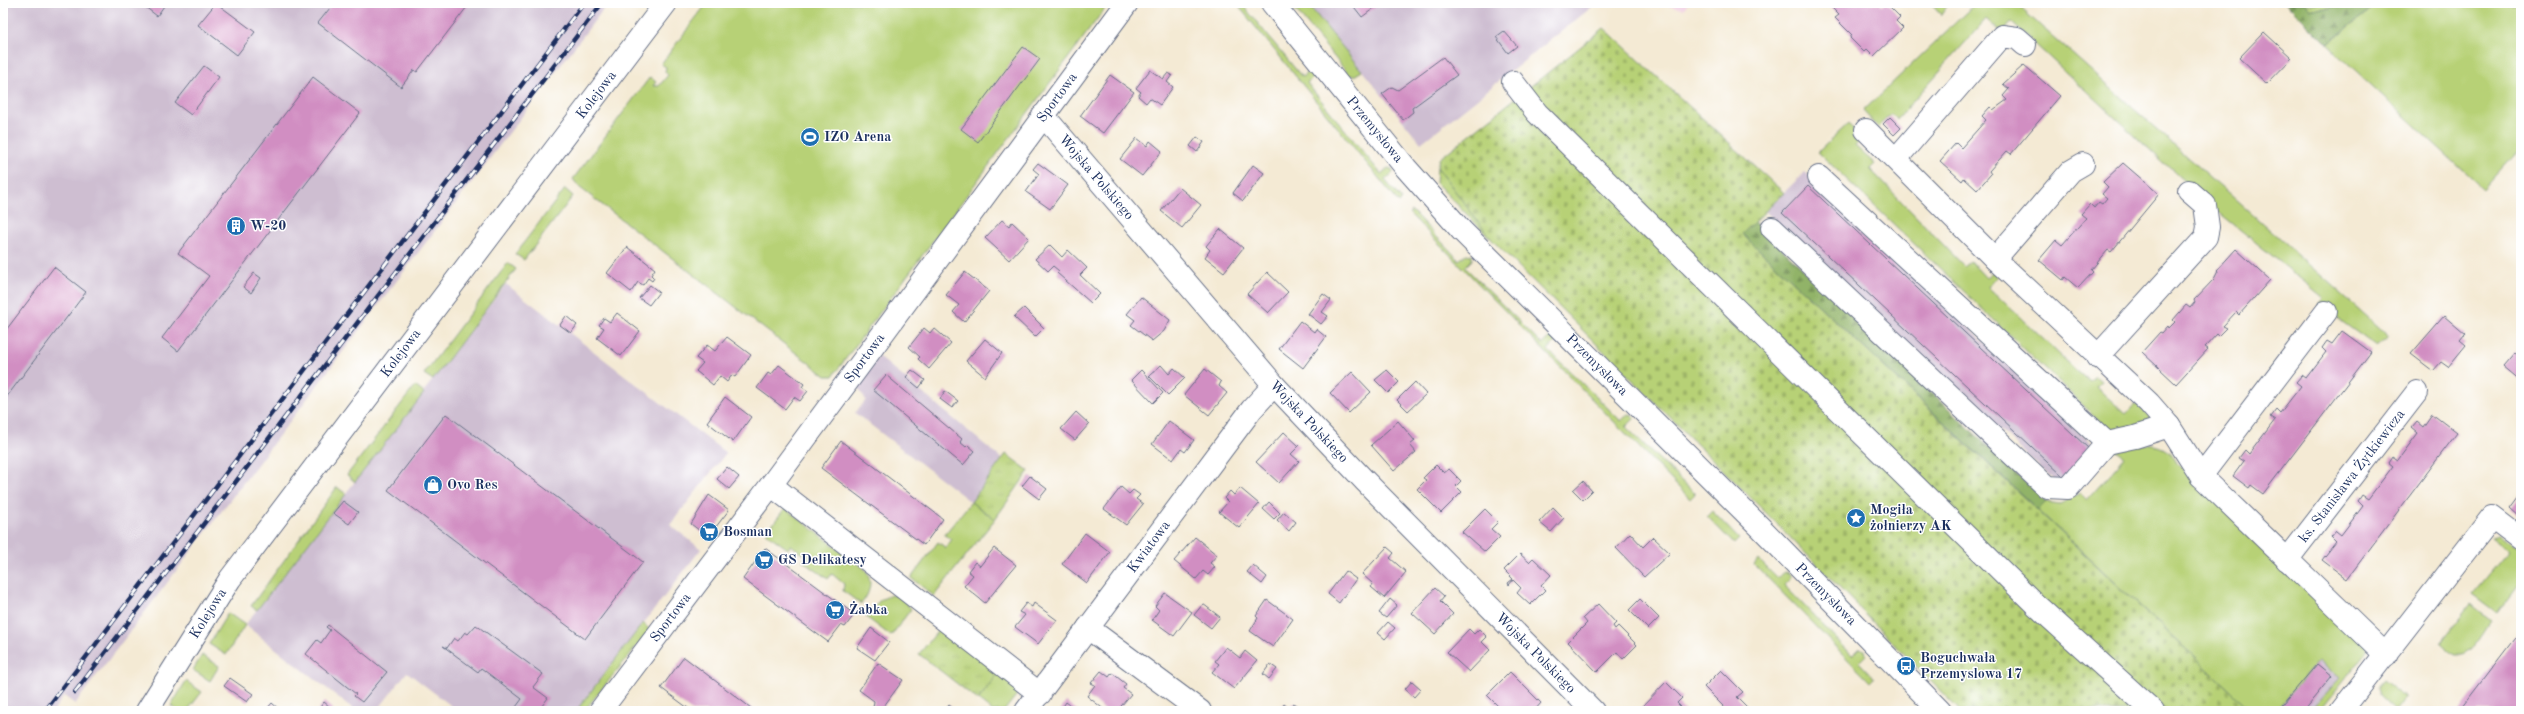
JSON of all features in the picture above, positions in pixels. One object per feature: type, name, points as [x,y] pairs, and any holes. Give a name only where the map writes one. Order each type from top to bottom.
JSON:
[{"type":"street","name":"Kolejowa","points":[[147,711],[234,572],[666,3]]},
{"type":"street","name":"Sportowa","points":[[600,711],[771,485],[1127,3]]},
{"type":"street","name":"Przemysłowa","points":[[1272,3],[1406,168],[1462,231],[1761,528],[1940,711]]},
{"type":"street","points":[[1896,159],[2002,36],[2017,38],[2024,44]]},
{"type":"street","points":[[1513,82],[1537,113],[2014,583],[2153,711]]},
{"type":"street","name":"Wojska Polskiego","points":[[1043,115],[1274,385],[1364,480],[1593,711]]},
{"type":"street","points":[[1866,130],[1995,260],[2097,357],[2149,403],[2169,426],[2201,476],[2386,655]]},
{"type":"street","points":[[1995,260],[2071,171],[2083,164]]},
{"type":"street","points":[[1819,177],[2107,443]]},
{"type":"street","points":[[2097,357],[2206,237],[2208,227],[2205,205],[2189,191]]},
{"type":"street","points":[[1772,228],[2047,487],[2068,488],[2107,443],[2135,437],[2169,426]]},
{"type":"street","points":[[2201,476],[2326,312]]},
{"type":"street","name":"Kwiatowa","points":[[1026,711],[1252,409],[1274,385]]},
{"type":"street","name":"ks. Stanisława Żytkiewicza","points":[[2288,560],[2417,392]]},
{"type":"street","points":[[771,485],[1040,694]]},
{"type":"street","points":[[2340,711],[2386,655],[2492,517],[2521,539]]},
{"type":"street","points":[[1088,628],[1200,711]]},
{"type":"shaded area","points":[[3,3],[608,3],[75,704],[64,696],[53,711],[3,711]]},
{"type":"shaded area","points":[[1307,3],[1597,3],[1421,143]]},
{"type":"shaded area","points":[[1651,3],[1689,3],[1684,9]]},
{"type":"shaded area","points":[[1805,172],[2094,446],[2058,484],[1765,211]]},
{"type":"shaded area","points":[[506,284],[726,453],[670,525],[701,549],[576,711],[458,711],[407,672],[377,711],[356,711],[245,625]]},
{"type":"shaded area","points":[[878,356],[1002,459],[971,502],[855,413],[866,400],[856,385]]},
{"type":"shaded area","points":[[2319,660],[2340,678],[2310,711],[2276,711]]},
{"type":"green space","name":"IZO Arena","points":[[707,3],[1109,3],[833,376],[826,376],[579,187],[573,179],[650,77],[656,82],[653,86],[659,86],[668,75],[665,72],[666,67],[661,64]]},
{"type":"green space","points":[[1236,3],[1241,3],[1302,77],[1309,71],[1314,73],[1315,76],[1307,83],[1381,174],[1388,168],[1392,169],[1393,173],[1385,180],[1402,200],[1399,203]]},
{"type":"green space","points":[[1290,3],[1307,3],[1362,71],[1354,76],[1349,75]]},
{"type":"green space","points":[[1930,3],[1949,3],[1941,15]]},
{"type":"green space","points":[[1976,3],[2015,3],[2390,337],[2377,347],[2319,305],[2324,298],[2211,206],[2011,22],[2005,29],[1998,30],[1986,19],[1897,119],[1891,114],[1878,127],[1863,111]]},
{"type":"green space","points":[[2286,3],[2305,3],[2311,9],[2331,8],[2337,3],[2379,3],[2327,44]]},
{"type":"green space","points":[[2305,3],[2337,3],[2332,8],[2311,9]]},
{"type":"green space","points":[[2379,3],[2521,3],[2521,147],[2483,189],[2327,44]]},
{"type":"green space","points":[[1604,28],[1784,193],[1742,234],[2252,711],[1960,711],[1774,521],[1492,240],[1437,167],[1439,159]]},
{"type":"green space","points":[[1848,124],[1863,138],[1855,146],[1875,164],[1870,169],[1964,266],[1970,261],[1986,278],[1994,272],[1997,276],[1988,287],[2090,382],[2095,376],[2101,381],[2096,387],[2126,414],[2134,405],[2139,405],[2150,417],[2147,423],[2120,434],[2108,429],[1818,152]]},
{"type":"green space","points":[[1437,167],[1487,232],[1492,240],[1436,183]]},
{"type":"green space","points":[[565,189],[573,196],[524,260],[515,254]]},
{"type":"green space","points":[[1412,211],[1459,260],[1466,254],[1472,255],[1472,260],[1465,267],[1542,344],[1550,337],[1553,337],[1555,342],[1548,350],[1621,421],[1628,414],[1633,415],[1634,419],[1626,427],[1695,494],[1690,499],[1409,213]]},
{"type":"green space","points":[[1754,222],[2046,502],[2038,510],[1742,234]]},
{"type":"green space","points":[[508,263],[516,269],[433,380],[424,374]]},
{"type":"green space","points":[[415,386],[424,393],[355,482],[347,475]]},
{"type":"green space","points":[[2130,444],[2157,446],[2163,448],[2173,456],[2177,463],[2368,645],[2368,651],[2320,711],[2310,711],[2340,678],[2319,660],[2276,711],[2252,711],[2038,510],[2046,502],[2060,504],[2080,493],[2087,500],[2125,457],[2115,450]]},
{"type":"green space","points":[[1006,454],[1029,471],[995,519],[971,502]]},
{"type":"green space","points":[[337,487],[346,494],[257,610],[251,606]]},
{"type":"green space","points":[[971,502],[995,519],[934,596],[911,578],[938,542],[946,548],[952,539],[944,535]]},
{"type":"green space","points":[[785,508],[866,570],[870,588],[867,596],[861,604],[843,591],[844,584],[832,574],[828,579],[803,561],[806,556],[791,545],[788,549],[766,533]]},
{"type":"green space","points":[[1712,511],[1739,539],[1734,544],[1707,516]]},
{"type":"green space","points":[[2499,535],[2521,549],[2521,581],[2497,613],[2473,595],[2509,551],[2491,537]]},
{"type":"green space","points":[[1758,559],[1777,578],[1785,572],[1789,573],[1791,578],[1784,585],[1852,655],[1859,648],[1865,650],[1866,655],[1859,662],[1874,678],[1870,682],[1754,564]]},
{"type":"green space","points":[[891,595],[900,596],[911,609],[891,636],[866,617],[880,600]]},
{"type":"green space","points":[[2471,605],[2491,621],[2472,647],[2462,654],[2457,654],[2441,643]]},
{"type":"green space","points":[[228,613],[245,625],[226,655],[209,644]]},
{"type":"green space","points":[[643,623],[650,630],[584,711],[576,711]]},
{"type":"green space","points":[[941,627],[999,672],[978,700],[919,654]]},
{"type":"green space","points":[[202,655],[219,666],[210,681],[193,670]]},
{"type":"green space","points":[[999,672],[1019,692],[1004,711],[992,711],[978,700]]},
{"type":"green space","points":[[2383,680],[2406,698],[2396,711],[2379,695],[2377,687]]},
{"type":"green space","points":[[186,681],[202,692],[187,711],[178,711],[171,706]]},
{"type":"building","points":[[140,3],[166,3],[157,16]]},
{"type":"building","points":[[216,3],[255,32],[237,55],[198,25]]},
{"type":"building","points":[[334,3],[470,3],[417,72],[414,70],[401,87],[318,23]]},
{"type":"building","points":[[1351,3],[1381,3],[1362,17]]},
{"type":"building","points":[[1827,3],[1879,3],[1882,6],[1886,3],[1900,17],[1896,21],[1903,28],[1874,56],[1867,49],[1864,52],[1850,38],[1852,35],[1835,18],[1839,15]]},
{"type":"building","points":[[1504,31],[1517,46],[1508,53],[1496,37]]},
{"type":"building","points":[[2264,32],[2292,58],[2267,84],[2239,58]]},
{"type":"building","points":[[1023,47],[1040,59],[978,142],[961,129]]},
{"type":"building","points":[[1443,57],[1457,75],[1412,108],[1413,112],[1403,120],[1382,94],[1392,87],[1398,90]]},
{"type":"building","points":[[2024,65],[2060,96],[2011,154],[2007,151],[1989,171],[1991,174],[1977,190],[1964,178],[1962,181],[1940,161],[1956,143],[1961,148],[1986,120],[1982,116],[1990,107],[1993,110],[2007,100],[2003,96],[2009,89],[2003,84]]},
{"type":"building","points":[[204,66],[219,77],[191,115],[175,103]]},
{"type":"building","points":[[1150,70],[1163,79],[1168,73],[1172,75],[1167,82],[1173,87],[1160,105],[1150,98],[1146,103],[1138,96],[1141,92],[1136,88]]},
{"type":"building","points":[[1110,75],[1134,92],[1103,133],[1080,116]]},
{"type":"building","points":[[313,77],[360,113],[178,351],[162,338],[209,276],[178,253]]},
{"type":"building","points":[[1890,117],[1901,128],[1894,135],[1883,124]]},
{"type":"building","points":[[1197,137],[1204,142],[1197,152],[1190,146]]},
{"type":"building","points":[[1137,138],[1147,146],[1150,141],[1162,151],[1142,176],[1120,159]]},
{"type":"building","points":[[1038,163],[1068,185],[1050,209],[1026,192],[1039,174],[1033,169]]},
{"type":"building","points":[[2123,163],[2159,194],[2111,252],[2108,250],[2091,270],[2093,272],[2078,288],[2065,277],[2063,280],[2039,260],[2056,240],[2062,245],[2086,218],[2081,214],[2090,204],[2094,208],[2099,202],[2102,204],[2107,198],[2102,194],[2108,187],[2103,182]]},
{"type":"building","points":[[1253,165],[1264,173],[1243,201],[1233,193]]},
{"type":"building","points":[[1808,186],[2089,449],[2063,476],[1782,213]]},
{"type":"building","points":[[1180,188],[1201,205],[1182,228],[1161,211]]},
{"type":"building","points":[[1002,220],[1009,226],[1012,222],[1029,238],[1009,260],[985,238]]},
{"type":"building","points":[[1220,229],[1243,248],[1224,272],[1205,257],[1210,250],[1206,246]]},
{"type":"building","points":[[1050,245],[1062,257],[1068,250],[1087,268],[1080,275],[1100,294],[1091,303],[1057,273],[1059,271],[1053,266],[1048,271],[1035,259]]},
{"type":"building","points":[[627,247],[655,269],[651,275],[654,278],[652,281],[648,278],[643,285],[638,282],[631,292],[607,273]]},
{"type":"building","points":[[2236,249],[2270,280],[2239,315],[2236,312],[2223,326],[2227,328],[2219,336],[2217,334],[2205,347],[2208,349],[2176,384],[2142,352],[2160,332],[2162,333],[2168,326],[2169,328],[2175,322],[2173,320],[2186,305],[2190,308],[2195,302],[2194,300],[2214,279],[2218,271],[2217,270]]},
{"type":"building","points":[[54,267],[86,292],[5,399],[3,334]]},
{"type":"building","points":[[965,272],[989,291],[964,322],[953,312],[959,305],[946,295]]},
{"type":"building","points":[[1267,272],[1288,292],[1268,313],[1247,294]]},
{"type":"building","points":[[254,273],[261,278],[251,293],[243,287]]},
{"type":"building","points":[[650,285],[659,292],[649,305],[639,298]]},
{"type":"building","points":[[1323,294],[1331,300],[1322,312],[1328,316],[1321,324],[1308,314]]},
{"type":"building","points":[[1141,297],[1170,320],[1164,331],[1152,341],[1131,325],[1135,320],[1127,314]]},
{"type":"building","points":[[1024,308],[1044,328],[1035,337],[1014,317]]},
{"type":"building","points":[[617,313],[640,331],[621,356],[597,338],[604,328],[599,325],[604,318],[610,322]]},
{"type":"building","points":[[566,316],[577,325],[571,333],[560,325]]},
{"type":"building","points":[[2444,316],[2465,334],[2460,340],[2466,345],[2448,367],[2441,362],[2433,371],[2411,354]]},
{"type":"building","points":[[1300,321],[1314,332],[1316,329],[1326,337],[1303,368],[1279,349]]},
{"type":"building","points":[[924,328],[930,333],[934,328],[951,343],[929,369],[918,359],[920,357],[909,347]]},
{"type":"building","points":[[2342,331],[2371,352],[2263,494],[2251,485],[2249,488],[2233,476],[2244,461],[2239,458],[2245,450],[2249,454],[2275,420],[2270,417],[2276,409],[2280,413],[2301,386],[2296,382],[2302,375],[2306,378],[2326,352],[2322,348],[2327,341],[2332,344]]},
{"type":"building","points":[[727,337],[751,355],[735,377],[732,375],[727,382],[720,376],[713,385],[696,371],[703,363],[696,358],[707,345],[715,351]]},
{"type":"building","points":[[985,339],[1002,353],[985,377],[966,361]]},
{"type":"building","points":[[2515,352],[2521,357],[2521,381],[2503,366]]},
{"type":"building","points":[[779,365],[804,384],[802,387],[808,391],[800,401],[794,397],[785,409],[757,388],[768,373],[771,375]]},
{"type":"building","points":[[1161,365],[1169,374],[1174,368],[1185,378],[1168,395],[1149,376]]},
{"type":"building","points":[[1205,369],[1221,382],[1219,386],[1227,393],[1209,415],[1184,395]]},
{"type":"building","points":[[912,370],[925,380],[919,388],[906,377]]},
{"type":"building","points":[[1141,370],[1163,393],[1153,403],[1131,380]]},
{"type":"building","points":[[1387,370],[1399,382],[1388,393],[1375,380]]},
{"type":"building","points":[[1352,372],[1371,392],[1349,413],[1330,393]]},
{"type":"building","points":[[886,375],[962,439],[960,442],[966,447],[968,445],[975,451],[963,465],[873,390]]},
{"type":"building","points":[[1415,382],[1426,394],[1408,411],[1397,400]]},
{"type":"building","points":[[945,391],[958,401],[952,408],[940,399]]},
{"type":"building","points":[[725,397],[751,417],[733,442],[707,422]]},
{"type":"building","points":[[1076,412],[1089,424],[1075,440],[1061,429]]},
{"type":"building","points":[[446,414],[643,562],[585,639],[388,490]]},
{"type":"building","points":[[2432,414],[2457,433],[2347,579],[2322,560],[2336,542],[2331,537],[2336,531],[2341,535],[2363,506],[2358,501],[2362,495],[2368,499],[2393,466],[2388,462],[2392,456],[2398,460],[2418,433],[2412,428],[2417,422],[2423,427]]},
{"type":"building","points":[[1169,421],[1194,440],[1185,452],[1181,449],[1173,460],[1152,444]]},
{"type":"building","points":[[1398,421],[1415,441],[1410,445],[1416,452],[1394,471],[1371,445]]},
{"type":"building","points":[[1284,432],[1299,446],[1291,454],[1299,461],[1279,483],[1256,462]]},
{"type":"building","points":[[841,441],[943,519],[924,545],[821,468]]},
{"type":"building","points":[[1436,465],[1444,473],[1449,469],[1461,481],[1456,486],[1462,492],[1441,513],[1417,489],[1426,480],[1423,478]]},
{"type":"building","points":[[727,467],[739,477],[729,489],[717,479]]},
{"type":"building","points":[[1030,476],[1047,489],[1039,499],[1022,486]]},
{"type":"building","points":[[1583,481],[1592,491],[1583,500],[1573,490]]},
{"type":"building","points":[[1121,487],[1129,494],[1133,490],[1140,495],[1136,499],[1143,504],[1126,525],[1104,509]]},
{"type":"building","points":[[1240,488],[1259,504],[1239,528],[1219,512],[1228,502],[1224,498],[1230,491],[1234,495]]},
{"type":"building","points":[[2521,493],[2521,518],[2510,508]]},
{"type":"building","points":[[709,495],[729,510],[708,537],[691,524]]},
{"type":"building","points":[[343,501],[358,512],[349,524],[333,513]]},
{"type":"building","points":[[1269,502],[1280,513],[1274,519],[1263,509]]},
{"type":"building","points":[[1553,507],[1564,518],[1551,532],[1539,522]]},
{"type":"building","points":[[1485,509],[1498,522],[1491,529],[1500,537],[1485,552],[1462,532]]},
{"type":"building","points":[[1284,512],[1296,522],[1289,531],[1277,520]]},
{"type":"building","points":[[1085,533],[1110,552],[1087,583],[1062,564]]},
{"type":"building","points":[[1630,533],[1643,547],[1653,537],[1670,553],[1644,577],[1616,548]]},
{"type":"building","points":[[1195,537],[1217,555],[1210,563],[1215,567],[1208,575],[1203,571],[1196,579],[1174,561]]},
{"type":"building","points":[[1387,547],[1394,553],[1390,558],[1406,572],[1384,598],[1371,587],[1373,584],[1362,574]]},
{"type":"building","points":[[765,548],[850,611],[852,608],[857,611],[845,627],[841,625],[828,642],[743,579]]},
{"type":"building","points":[[994,548],[1016,565],[985,603],[964,586],[973,575],[968,571],[975,562],[980,566]]},
{"type":"building","points":[[1520,554],[1529,562],[1533,558],[1551,575],[1541,586],[1545,590],[1530,605],[1517,593],[1521,588],[1513,580],[1509,585],[1508,583],[1513,579],[1504,570]]},
{"type":"building","points":[[1253,565],[1267,577],[1262,584],[1247,572]]},
{"type":"building","points":[[1345,571],[1356,579],[1339,603],[1328,594]]},
{"type":"building","points":[[1435,588],[1444,596],[1440,601],[1453,614],[1435,634],[1412,613]]},
{"type":"building","points":[[1165,593],[1192,612],[1174,636],[1152,620],[1159,610],[1155,606]]},
{"type":"building","points":[[1390,599],[1397,605],[1386,618],[1379,613]]},
{"type":"building","points":[[1640,599],[1659,618],[1648,629],[1629,610]]},
{"type":"building","points":[[1267,600],[1293,619],[1273,647],[1250,631],[1258,618],[1256,616]]},
{"type":"building","points":[[1026,603],[1032,607],[1034,603],[1057,620],[1038,644],[1015,627],[1025,615],[1019,612]]},
{"type":"building","points":[[1203,604],[1220,617],[1211,628],[1194,615]]},
{"type":"building","points":[[1598,604],[1616,623],[1613,626],[1615,629],[1618,626],[1637,645],[1623,659],[1617,652],[1597,672],[1568,642],[1587,623],[1583,618]]},
{"type":"building","points":[[1388,622],[1395,628],[1385,639],[1378,633]]},
{"type":"building","points":[[328,625],[387,672],[362,702],[354,696],[356,694],[306,654],[317,640],[321,643],[330,630],[326,627]]},
{"type":"building","points":[[476,625],[543,674],[533,687],[548,698],[538,711],[513,711],[522,699],[481,668],[478,672],[443,646],[447,648],[454,638],[458,641],[465,632],[468,634]]},
{"type":"building","points":[[871,628],[889,642],[875,660],[857,648]]},
{"type":"building","points":[[1469,629],[1474,634],[1479,629],[1487,637],[1482,642],[1490,650],[1469,672],[1447,652]]},
{"type":"building","points":[[2521,630],[2521,707],[2518,711],[2459,711]]},
{"type":"building","points":[[1226,647],[1240,658],[1245,651],[1257,661],[1234,689],[1212,672],[1219,664],[1215,661]]},
{"type":"building","points":[[684,657],[755,711],[692,711],[661,688]]},
{"type":"building","points":[[878,663],[903,680],[881,710],[873,708],[874,701],[859,690]]},
{"type":"building","points":[[1270,664],[1277,669],[1269,679],[1263,674]]},
{"type":"building","points":[[2317,664],[2332,676],[2303,711],[2278,710]]},
{"type":"building","points":[[1721,670],[1743,692],[1737,697],[1749,709],[1747,711],[1728,711],[1704,687]]},
{"type":"building","points":[[1101,671],[1109,677],[1112,673],[1126,684],[1123,688],[1131,694],[1117,711],[1106,711],[1087,696],[1095,685],[1091,683]]},
{"type":"building","points":[[1510,672],[1541,703],[1534,711],[1503,711],[1487,695]]},
{"type":"building","points":[[230,678],[253,694],[247,702],[224,686]]},
{"type":"building","points":[[1412,681],[1421,689],[1414,697],[1405,689]]},
{"type":"building","points":[[1666,682],[1682,698],[1677,703],[1685,711],[1644,711],[1641,708]]},
{"type":"building","points":[[324,702],[335,711],[317,711]]},
{"type":"building","points":[[1066,702],[1078,711],[1060,711]]},
{"type":"building","points":[[272,703],[281,711],[265,711]]},
{"type":"building","points":[[1293,703],[1302,709],[1300,711],[1279,711],[1284,704],[1289,708]]},
{"type":"building","points":[[949,705],[957,711],[944,711]]},
{"type":"railway","points":[[45,711],[584,3]]},
{"type":"railway","points":[[75,692],[602,3]]},
{"type":"place","name":"IZO Arena","points":[[810,137]]},
{"type":"place","name":"W-20","points":[[236,226]]},
{"type":"place","name":"Ovo Res","points":[[433,485]]},
{"type":"place","name":"Mogiła żołnierzy AK","points":[[1856,518]]},
{"type":"place","name":"Bosman","points":[[709,532]]},
{"type":"place","name":"GS Delikatesy","points":[[764,560]]},
{"type":"place","name":"Żabka","points":[[835,610]]},
{"type":"place","name":"Boguchwała Przemyslowa 17","points":[[1906,666]]}]
